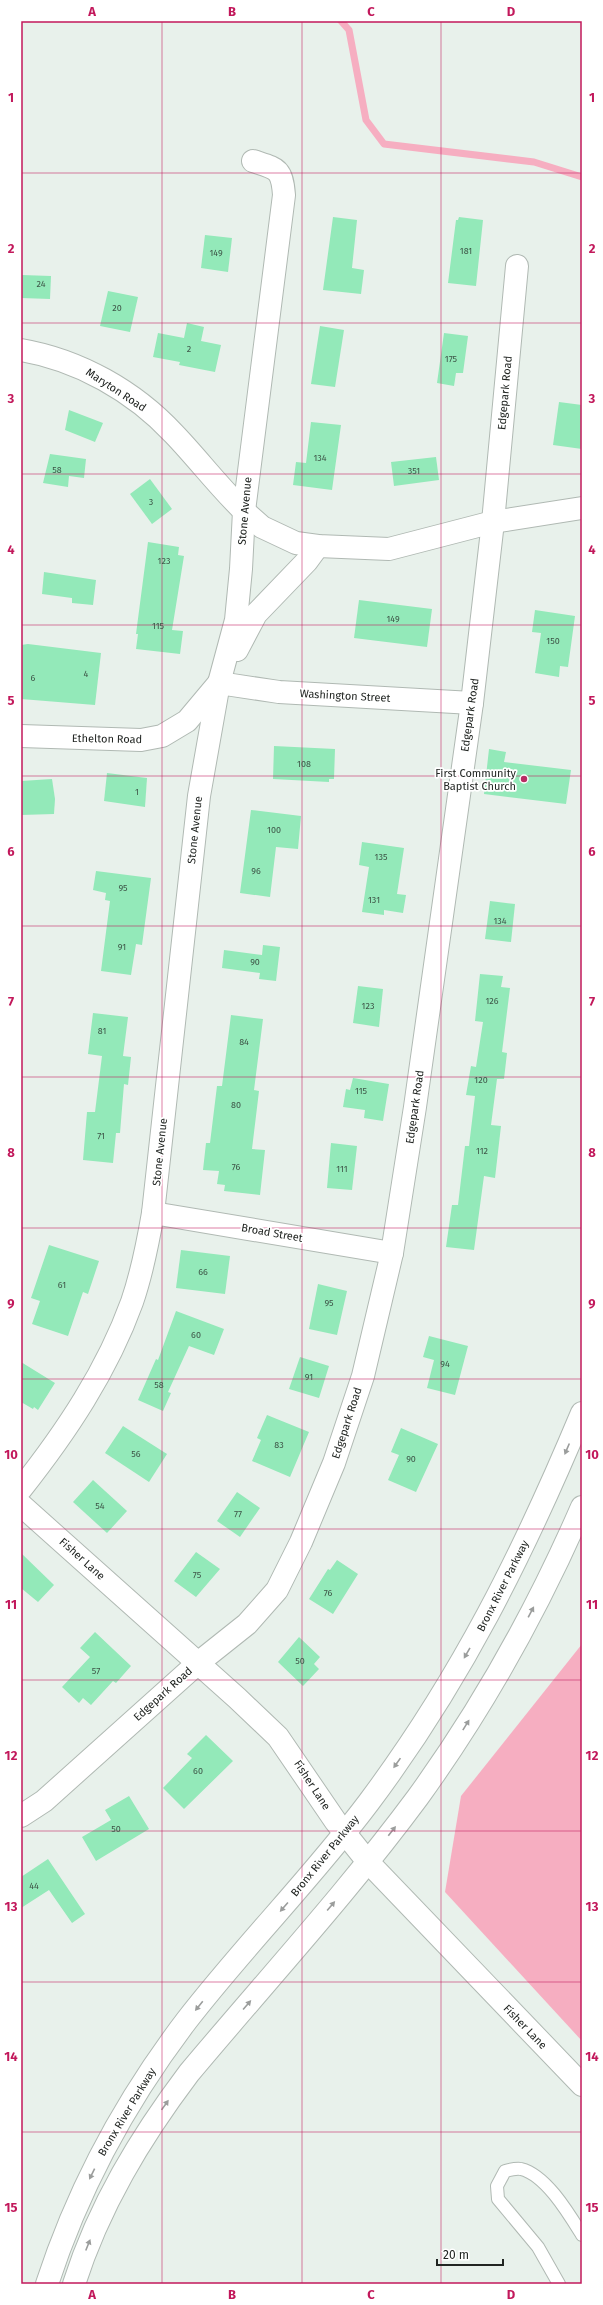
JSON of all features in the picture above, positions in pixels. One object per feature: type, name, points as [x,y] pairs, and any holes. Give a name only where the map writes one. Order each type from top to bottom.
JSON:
[{"type":"main road","name":"Stone Avenue","points":[[21,1489],[46,1458],[84,1401],[118,1337],[132,1301],[147,1246],[153,1213],[199,796],[219,683],[236,620],[241,569],[244,511],[284,195],[283,179],[275,169],[253,161]]},
{"type":"main road","name":"Edgepark Road","points":[[21,1816],[44,1802],[198,1663],[247,1624],[276,1590],[300,1542],[334,1463],[363,1376],[392,1253],[415,1107],[472,703],[493,522],[517,266]]},
{"type":"main road","name":"Maryton Road","points":[[21,350],[62,360],[91,372],[129,395],[173,433],[244,511],[262,527],[296,543],[318,546],[389,549],[493,522],[582,508]]},
{"type":"main road","points":[[219,683],[256,614],[307,561],[318,546]]},
{"type":"main road","name":"Washington Street","points":[[219,683],[279,692],[472,703]]},
{"type":"main road","name":"Ethelton Road","points":[[21,736],[141,740],[162,736],[187,721],[219,683]]},
{"type":"main road","name":"Broad Street","points":[[153,1213],[392,1253]]},
{"type":"main road","name":"Bronx River Parkway","points":[[47,2284],[83,2192],[110,2138],[141,2086],[163,2053],[212,1989],[345,1834],[418,1734],[482,1628],[533,1527],[582,1413]]},
{"type":"main road","name":"Fisher Lane","points":[[21,1505],[237,1698],[282,1742],[345,1834],[368,1862],[582,2085]]},
{"type":"main road","points":[[74,2284],[108,2200],[122,2172],[165,2105],[189,2072],[368,1862],[419,1796],[484,1695],[540,1595],[582,1507]]},
{"type":"lane","points":[[559,2284],[538,2247],[498,2199],[497,2186],[505,2171],[520,2169],[538,2178],[564,2206],[582,2235]]},
{"type":"shaded area","points":[[582,1644],[582,2041],[445,1892],[461,1796]]},
{"type":"building","points":[[333,217],[357,220],[352,268],[364,270],[361,294],[323,290]]},
{"type":"building","points":[[459,217],[483,220],[476,286],[448,283],[456,220],[458,220]]},
{"type":"building","points":[[205,235],[232,238],[228,272],[201,268]]},
{"type":"building","points":[[22,275],[51,276],[50,299],[21,298]]},
{"type":"building","points":[[108,291],[138,297],[130,332],[100,326]]},
{"type":"building","points":[[187,323],[204,327],[201,341],[221,345],[215,372],[179,365],[180,362],[153,357],[158,333],[184,338]]},
{"type":"building","points":[[320,326],[344,330],[335,387],[311,384]]},
{"type":"building","points":[[444,333],[468,336],[463,373],[456,373],[454,386],[437,383]]},
{"type":"building","points":[[559,402],[582,405],[582,449],[553,445]]},
{"type":"building","points":[[69,410],[103,423],[95,442],[65,430]]},
{"type":"building","points":[[311,422],[341,425],[332,490],[293,485],[296,462],[306,463]]},
{"type":"building","points":[[50,454],[86,459],[84,478],[69,476],[68,487],[43,483]]},
{"type":"building","points":[[436,457],[439,480],[394,486],[391,462]]},
{"type":"building","points":[[150,479],[172,509],[152,524],[130,494]]},
{"type":"building","points":[[148,542],[179,547],[178,555],[184,556],[172,630],[183,631],[180,654],[136,649],[138,634],[136,634]]},
{"type":"building","points":[[44,572],[96,580],[93,605],[72,603],[72,598],[42,594]]},
{"type":"building","points":[[359,600],[432,609],[427,647],[354,638]]},
{"type":"building","points":[[535,610],[575,616],[568,667],[560,666],[559,677],[535,673],[541,633],[532,632]]},
{"type":"building","points":[[28,644],[101,653],[95,705],[21,699],[21,645]]},
{"type":"building","points":[[274,746],[335,749],[334,779],[329,779],[329,782],[273,779]]},
{"type":"building","points":[[489,749],[506,752],[504,762],[571,770],[566,804],[484,794]]},
{"type":"building","points":[[107,773],[147,778],[145,807],[104,801]]},
{"type":"building","points":[[52,779],[55,799],[54,814],[21,815],[21,781]]},
{"type":"building","points":[[251,810],[301,816],[298,849],[276,847],[270,897],[240,893]]},
{"type":"building","points":[[362,842],[404,848],[397,894],[406,895],[403,913],[384,910],[384,915],[362,912],[369,867],[359,865]]},
{"type":"building","points":[[96,871],[151,878],[142,945],[136,944],[131,975],[101,971],[110,901],[105,900],[106,893],[93,890]]},
{"type":"building","points":[[490,901],[515,904],[511,942],[485,939]]},
{"type":"building","points":[[263,945],[280,947],[276,981],[259,979],[260,973],[222,968],[224,950],[262,955]]},
{"type":"building","points":[[480,974],[503,976],[501,987],[510,988],[502,1052],[507,1053],[504,1079],[497,1079],[491,1125],[501,1126],[495,1178],[484,1176],[474,1250],[446,1247],[452,1205],[458,1205],[465,1146],[469,1146],[475,1096],[466,1095],[471,1066],[476,1067],[483,1022],[475,1021]]},
{"type":"building","points":[[358,986],[383,989],[379,1027],[353,1023]]},
{"type":"building","points":[[93,1013],[128,1017],[123,1056],[131,1057],[128,1085],[124,1084],[120,1133],[116,1133],[113,1163],[83,1160],[87,1112],[95,1112],[102,1056],[88,1054]]},
{"type":"building","points":[[231,1015],[263,1019],[254,1090],[259,1091],[252,1149],[265,1150],[260,1195],[224,1191],[225,1185],[217,1184],[219,1171],[203,1170],[206,1143],[210,1143],[217,1086],[222,1086]]},
{"type":"building","points":[[353,1078],[389,1084],[383,1121],[364,1118],[365,1110],[343,1107],[346,1089],[350,1090]]},
{"type":"building","points":[[331,1143],[357,1146],[352,1190],[327,1188]]},
{"type":"building","points":[[49,1245],[99,1261],[88,1294],[83,1292],[68,1336],[32,1324],[40,1301],[31,1298]]},
{"type":"building","points":[[181,1250],[230,1256],[225,1294],[176,1288]]},
{"type":"building","points":[[318,1284],[347,1291],[337,1335],[309,1329]]},
{"type":"building","points":[[176,1311],[224,1329],[214,1355],[189,1346],[168,1392],[171,1393],[163,1411],[138,1400],[156,1359],[158,1360]]},
{"type":"building","points":[[429,1336],[468,1346],[455,1395],[427,1388],[434,1360],[423,1357]]},
{"type":"building","points":[[300,1357],[329,1366],[319,1398],[289,1389]]},
{"type":"building","points":[[21,1362],[55,1383],[38,1410],[34,1407],[33,1409],[21,1402]]},
{"type":"building","points":[[267,1415],[309,1432],[290,1477],[252,1461],[261,1440],[257,1438]]},
{"type":"building","points":[[123,1426],[167,1454],[149,1482],[105,1453]]},
{"type":"building","points":[[401,1428],[438,1444],[416,1492],[388,1480],[399,1455],[391,1452]]},
{"type":"building","points":[[93,1480],[127,1511],[107,1533],[73,1502]]},
{"type":"building","points":[[237,1492],[260,1508],[240,1537],[217,1521]]},
{"type":"building","points":[[196,1552],[220,1569],[196,1597],[174,1581]]},
{"type":"building","points":[[21,1553],[54,1585],[38,1602],[21,1588]]},
{"type":"building","points":[[337,1560],[358,1574],[333,1614],[309,1599],[328,1569],[330,1570]]},
{"type":"building","points":[[95,1632],[131,1666],[116,1683],[113,1681],[91,1705],[83,1698],[79,1703],[62,1687],[90,1657],[80,1648]]},
{"type":"building","points":[[299,1637],[320,1657],[314,1664],[319,1669],[303,1686],[278,1662]]},
{"type":"building","points":[[206,1735],[233,1761],[184,1809],[163,1788],[192,1758],[187,1754]]},
{"type":"building","points":[[129,1796],[149,1829],[96,1861],[82,1837],[111,1820],[105,1810]]},
{"type":"building","points":[[48,1859],[85,1914],[72,1923],[49,1890],[21,1908],[21,1877]]},
{"type":"waterway","points":[[341,21],[349,30],[366,120],[384,144],[534,162],[582,177]]},
{"type":"place","name":"First Community Baptist Church","points":[[524,779]]}]
